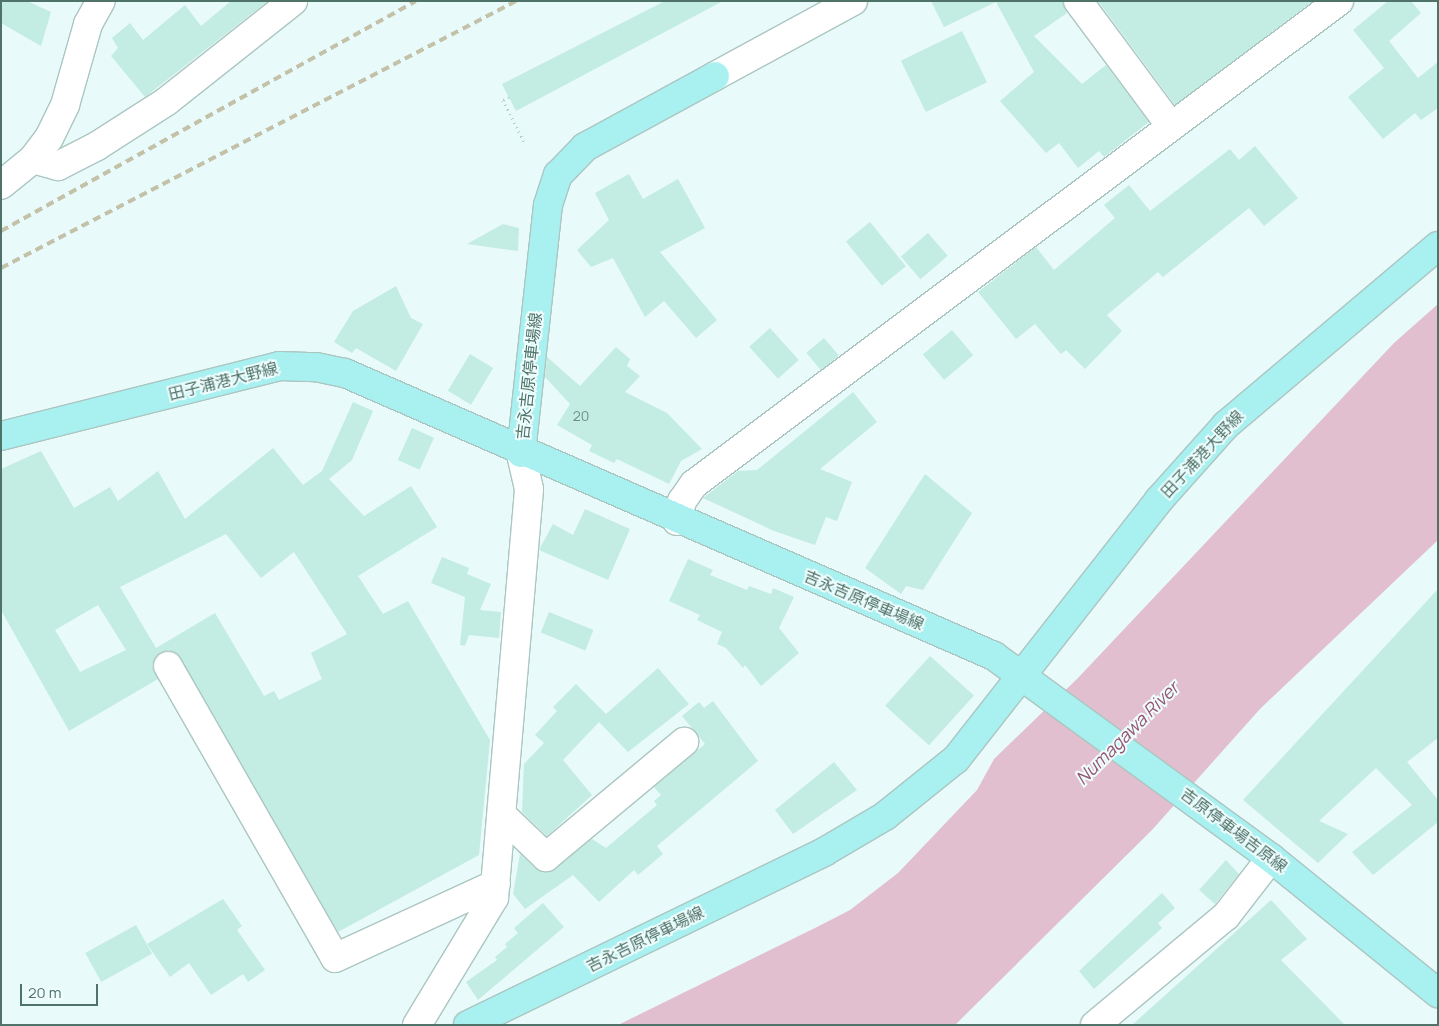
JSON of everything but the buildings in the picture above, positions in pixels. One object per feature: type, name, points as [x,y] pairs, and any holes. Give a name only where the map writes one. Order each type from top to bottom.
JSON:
[{"type":"main road","name":"吉永吉原停車場線","points":[[468,1025],[824,852],[886,816],[956,759],[1023,676],[967,644],[521,453],[548,205],[558,175],[584,147],[715,76]]},
{"type":"main road","name":"田子浦港大野線","points":[[1023,676],[1159,500],[1226,425],[1438,246]]},
{"type":"main road","name":"田子浦港大野線","points":[[1,436],[280,366],[316,367],[345,374],[521,453]]},
{"type":"main road","name":"吉原停車場吉原線","points":[[1023,676],[1046,690],[1271,858],[1438,993]]},
{"type":"street","points":[[1,185],[34,159],[58,122],[88,24],[101,1]]},
{"type":"street","points":[[34,159],[58,166],[97,146],[167,101],[293,1]]},
{"type":"street","points":[[715,76],[853,1]]},
{"type":"street","points":[[1078,1],[1171,126]]},
{"type":"street","points":[[677,520],[682,501],[694,484],[1339,1]]},
{"type":"street","points":[[417,1025],[494,898],[529,489],[521,453]]},
{"type":"street","points":[[168,666],[335,958],[496,884]]},
{"type":"street","points":[[502,815],[546,857],[684,742]]},
{"type":"street","points":[[1096,1025],[1226,916],[1271,858]]},
{"type":"path","points":[[509,97],[503,100],[525,144]]},
{"type":"water","name":"Numagawa River","points":[[1438,304],[1438,540],[1260,709],[1152,830],[955,1025],[618,1025],[850,910],[898,873],[977,790],[994,759],[1077,679],[1394,343]]},
{"type":"railway","points":[[1,231],[416,1]]},
{"type":"railway","points":[[1,268],[516,1]]}]
